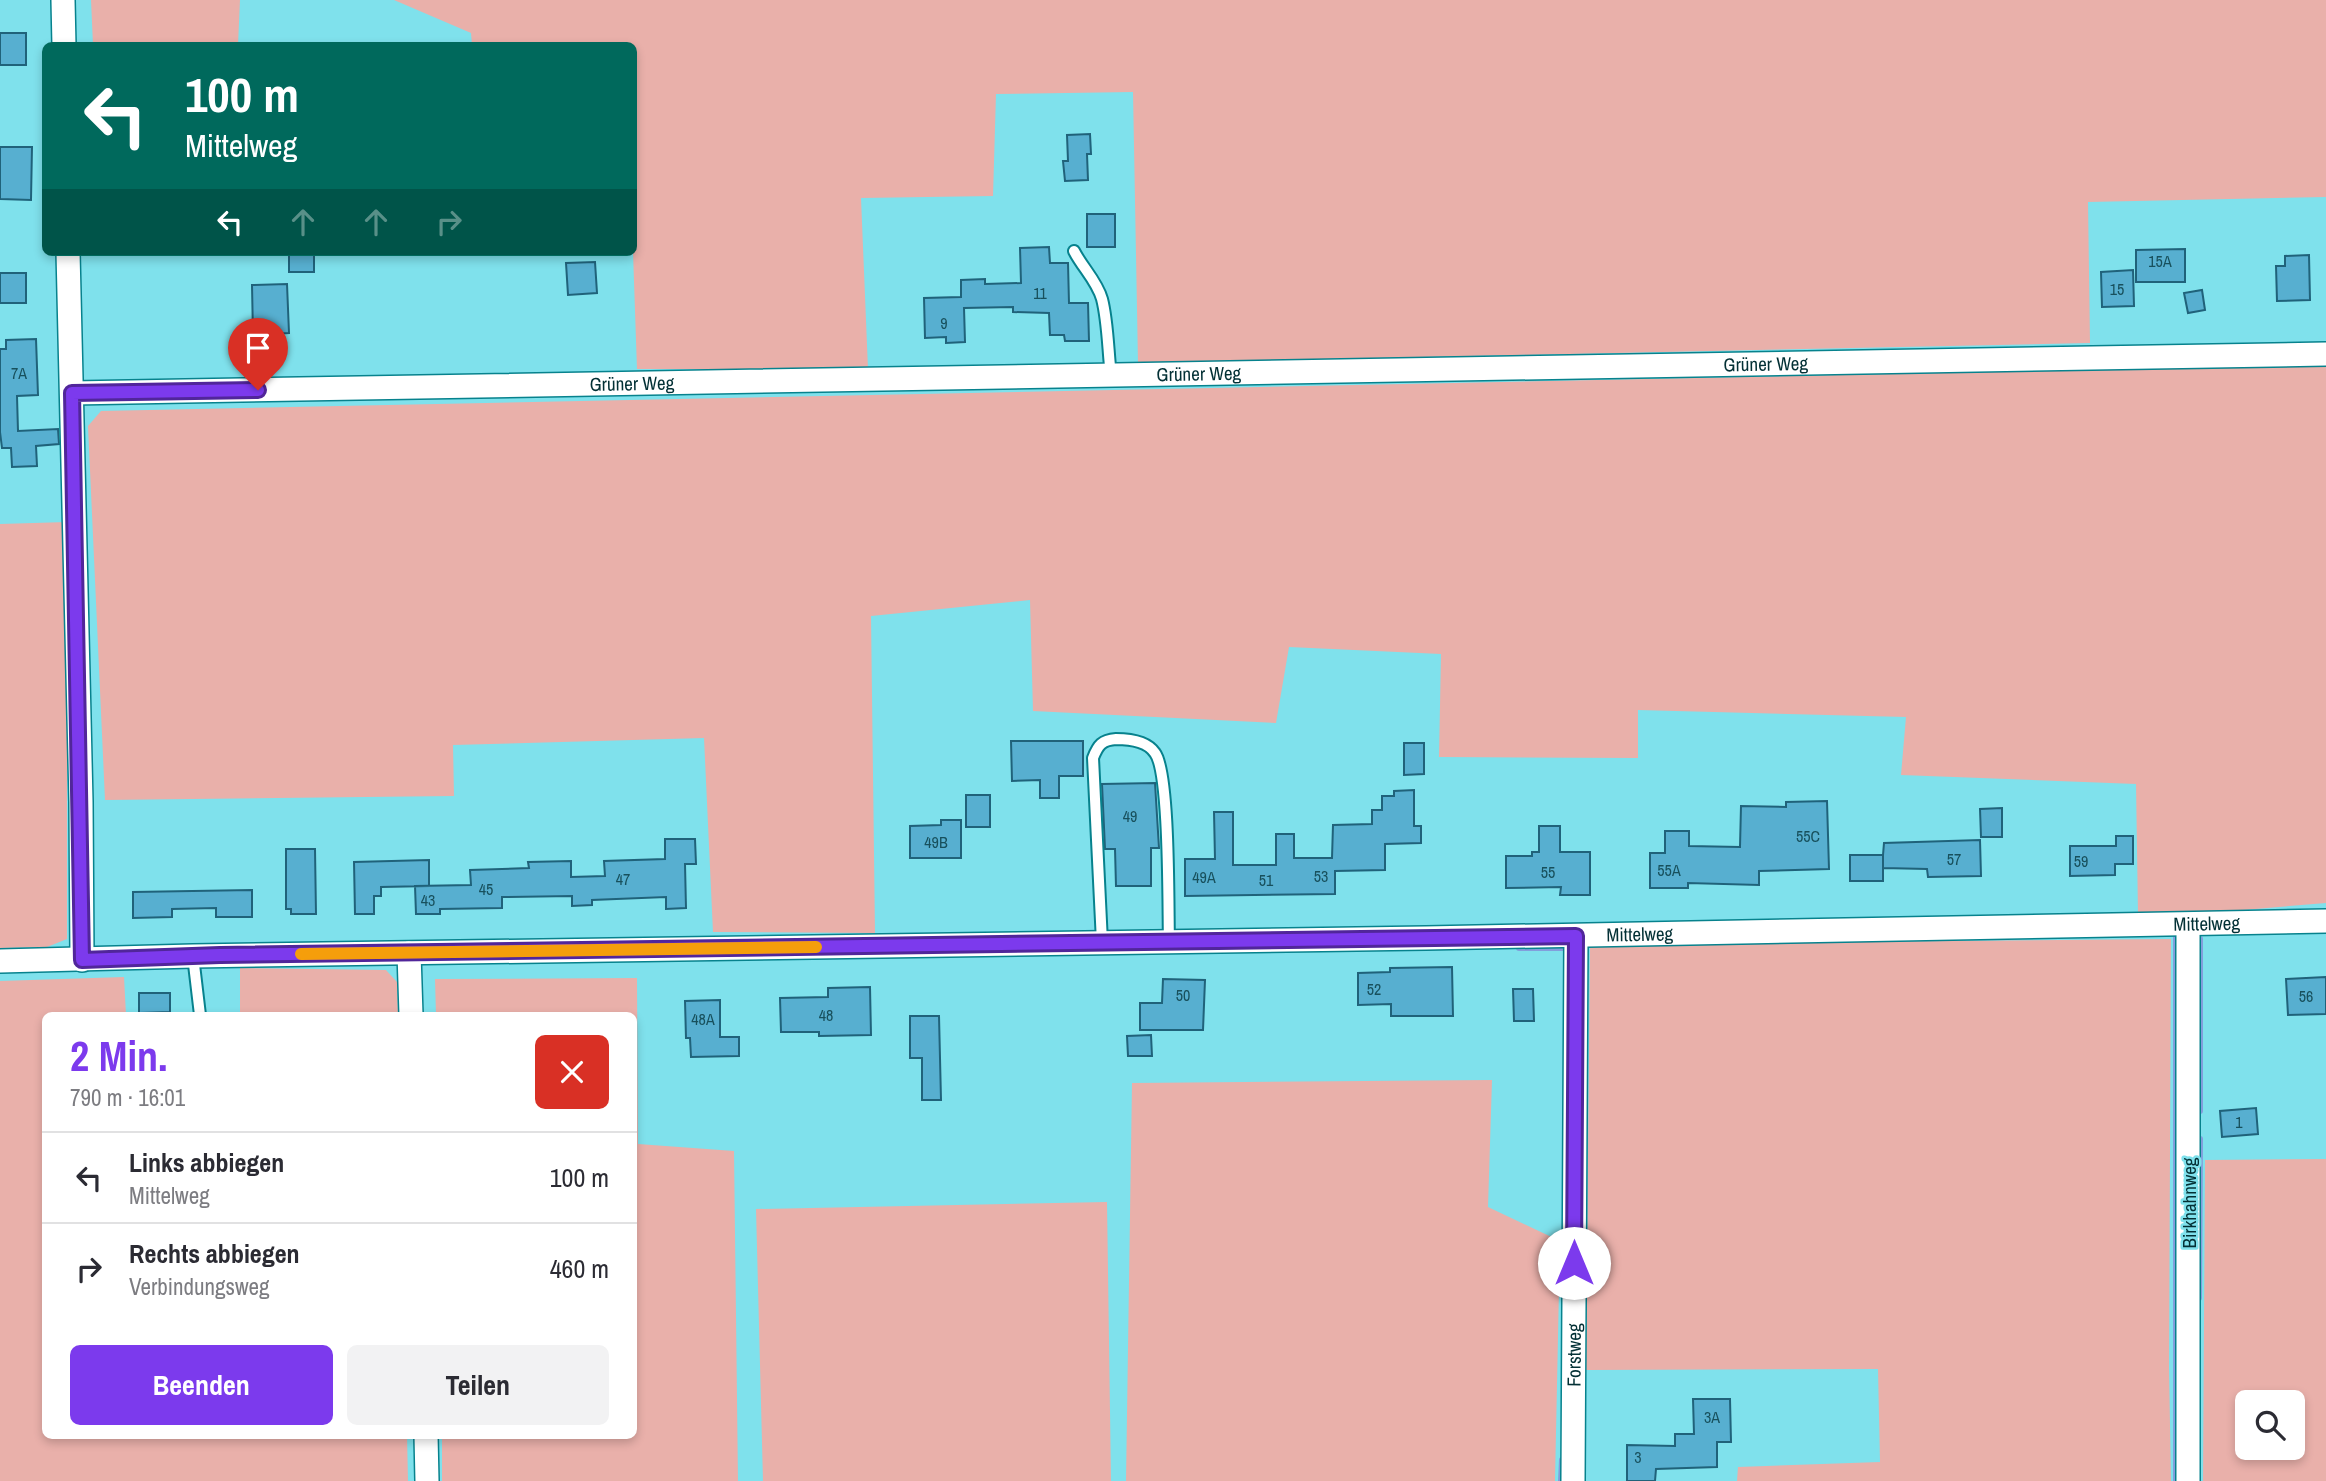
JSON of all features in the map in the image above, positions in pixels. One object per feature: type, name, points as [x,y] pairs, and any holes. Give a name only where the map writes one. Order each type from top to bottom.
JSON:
[{"type":"street","points":[[63,0],[64,42]]},
{"type":"street","points":[[68,256],[82,960]]},
{"type":"street","name":"Grüner Weg","points":[[72,393],[2326,354]]},
{"type":"street","name":"Mittelweg","points":[[0,961],[1576,936],[2326,921]]},
{"type":"street","name":"Birkhahnweg","points":[[2188,1481],[2189,925]]},
{"type":"street","name":"Forstweg","points":[[1573,1481],[1576,936]]},
{"type":"street","points":[[409,953],[411,1012]]},
{"type":"street","points":[[426,1439],[427,1481]]},
{"type":"lane","points":[[1074,251],[1096,284],[1102,299],[1111,376]]},
{"type":"lane","points":[[1102,942],[1093,758],[1098,746],[1104,741],[1116,739],[1146,745],[1155,753],[1160,764],[1165,799],[1169,942]]},
{"type":"lane","points":[[193,956],[200,1012]]},
{"type":"shaded area","points":[[91,0],[240,0],[238,42],[93,42]]},
{"type":"shaded area","points":[[394,0],[2326,0],[2326,197],[2088,202],[2090,343],[1138,363],[1133,92],[996,94],[993,196],[861,198],[868,369],[637,369],[633,256],[637,256],[637,42],[472,42],[471,33]]},
{"type":"shaded area","points":[[2326,365],[2326,903],[2207,913],[2138,914],[2136,784],[1901,775],[1906,717],[1638,710],[1638,758],[1439,757],[1441,654],[1289,647],[1276,723],[1033,711],[1030,600],[871,616],[875,933],[713,932],[704,738],[453,745],[454,796],[105,800],[88,426],[101,411]]},
{"type":"shaded area","points":[[67,522],[67,939],[47,947],[0,948],[0,524]]},
{"type":"shaded area","points":[[2171,939],[2171,1481],[1737,1481],[1738,1467],[1880,1462],[1878,1369],[1586,1370],[1590,944]]},
{"type":"shaded area","points":[[240,968],[386,970],[397,982],[398,1012],[240,1012]]},
{"type":"shaded area","points":[[124,977],[126,1012],[42,1012],[42,1439],[407,1439],[408,1481],[0,1481],[0,981]]},
{"type":"shaded area","points":[[637,978],[638,1144],[734,1151],[738,1481],[442,1481],[442,1439],[637,1439],[637,1012],[436,1012],[435,979]]},
{"type":"shaded area","points":[[1492,1080],[1488,1207],[1560,1241],[1555,1481],[1126,1481],[1132,1083]]},
{"type":"shaded area","points":[[2326,1159],[2326,1481],[2203,1481],[2205,1160]]},
{"type":"shaded area","points":[[1107,1202],[1111,1481],[763,1481],[756,1209]]},
{"type":"building","points":[[0,33],[26,33],[26,65],[0,65]]},
{"type":"building","points":[[1090,134],[1091,154],[1087,154],[1088,180],[1065,181],[1063,161],[1068,161],[1067,135]]},
{"type":"building","points":[[0,147],[32,147],[31,200],[0,199]]},
{"type":"building","points":[[1087,214],[1115,214],[1115,247],[1087,247]]},
{"type":"building","points":[[1049,247],[1050,263],[1068,263],[1069,303],[1088,303],[1089,341],[1065,341],[1064,335],[1050,335],[1049,313],[1013,312],[1013,307],[964,308],[965,342],[946,343],[946,337],[925,338],[924,298],[961,297],[961,280],[985,279],[985,284],[1021,283],[1020,248]]},
{"type":"building","points":[[2185,249],[2185,282],[2136,282],[2136,250]]},
{"type":"building","points":[[2309,255],[2310,300],[2277,301],[2276,266],[2285,266],[2285,256]]},
{"type":"building","points":[[289,256],[314,256],[314,272],[289,272]]},
{"type":"building","points":[[595,262],[597,293],[568,295],[566,263]]},
{"type":"building","points":[[2133,270],[2134,306],[2102,307],[2101,272]]},
{"type":"building","points":[[0,273],[26,273],[26,303],[0,303]]},
{"type":"building","points":[[287,284],[289,333],[253,335],[252,285]]},
{"type":"building","points":[[2202,290],[2205,310],[2188,313],[2184,293]]},
{"type":"building","points":[[36,339],[38,395],[17,396],[18,431],[58,429],[59,444],[36,446],[37,466],[12,467],[11,448],[2,448],[0,432],[0,349],[6,349],[6,340]]},
{"type":"building","points":[[1011,741],[1083,741],[1083,776],[1059,776],[1059,798],[1040,798],[1040,780],[1012,781]]},
{"type":"building","points":[[1404,743],[1424,743],[1424,774],[1404,775]]},
{"type":"building","points":[[1155,783],[1159,848],[1151,848],[1151,886],[1116,886],[1115,849],[1105,849],[1102,784]]},
{"type":"building","points":[[1414,790],[1414,826],[1421,826],[1421,843],[1385,844],[1385,870],[1335,871],[1335,894],[1185,896],[1185,859],[1215,859],[1214,812],[1233,812],[1233,865],[1276,865],[1276,834],[1294,834],[1294,858],[1332,858],[1333,825],[1372,824],[1372,810],[1382,810],[1382,796],[1394,796],[1394,791]]},
{"type":"building","points":[[966,795],[990,795],[990,827],[966,827]]},
{"type":"building","points":[[1827,801],[1829,869],[1759,871],[1759,885],[1688,883],[1688,888],[1650,888],[1650,853],[1665,853],[1665,831],[1689,831],[1689,846],[1740,847],[1741,806],[1786,807],[1786,802]]},
{"type":"building","points":[[2002,808],[2002,837],[1981,837],[1980,809]]},
{"type":"building","points":[[941,820],[961,820],[961,858],[910,858],[910,826],[941,825]]},
{"type":"building","points":[[1539,826],[1560,826],[1560,852],[1590,852],[1590,895],[1560,895],[1561,887],[1506,888],[1506,856],[1532,856],[1532,852],[1539,852]]},
{"type":"building","points":[[2116,836],[2133,836],[2133,864],[2115,864],[2115,875],[2070,876],[2070,846],[2116,846]]},
{"type":"building","points":[[665,839],[695,839],[696,864],[685,864],[686,908],[666,909],[666,897],[592,900],[592,905],[572,906],[572,896],[502,897],[502,908],[440,909],[440,914],[416,914],[415,886],[471,885],[470,870],[529,868],[528,862],[571,861],[571,877],[605,876],[604,861],[665,859]]},
{"type":"building","points":[[1980,840],[1981,876],[1928,877],[1927,869],[1883,868],[1883,881],[1850,881],[1850,855],[1883,855],[1884,843]]},
{"type":"building","points":[[286,849],[315,849],[316,914],[291,914],[291,909],[286,909]]},
{"type":"building","points":[[429,860],[429,886],[381,887],[381,896],[374,896],[374,914],[355,914],[354,862]]},
{"type":"building","points":[[252,890],[252,917],[216,917],[216,908],[172,909],[172,917],[133,918],[133,892]]},
{"type":"building","points":[[1452,967],[1453,1016],[1391,1016],[1391,1004],[1358,1005],[1358,973],[1390,972],[1390,968]]},
{"type":"building","points":[[2326,977],[2326,1014],[2288,1015],[2286,979]]},
{"type":"building","points":[[1163,979],[1205,980],[1203,1030],[1140,1030],[1140,1003],[1162,1003]]},
{"type":"building","points":[[870,987],[871,1035],[819,1036],[819,1032],[781,1032],[780,998],[828,997],[828,988]]},
{"type":"building","points":[[1513,989],[1533,989],[1534,1021],[1514,1021]]},
{"type":"building","points":[[139,993],[170,993],[170,1012],[139,1012]]},
{"type":"building","points":[[720,1000],[720,1037],[739,1037],[739,1056],[691,1057],[690,1038],[686,1038],[685,1001]]},
{"type":"building","points":[[910,1016],[939,1016],[941,1100],[922,1100],[922,1058],[910,1058]]},
{"type":"building","points":[[1151,1035],[1152,1056],[1128,1056],[1127,1036]]},
{"type":"building","points":[[2256,1108],[2258,1134],[2222,1137],[2220,1111]]},
{"type":"building","points":[[1693,1399],[1730,1399],[1731,1442],[1717,1442],[1717,1467],[1656,1469],[1655,1481],[1627,1481],[1627,1445],[1675,1446],[1675,1434],[1694,1434]]},
{"type":"waterway","points":[[2176,935],[2176,1481]]},
{"type":"waterway","points":[[2200,939],[2200,1111]]},
{"type":"waterway","points":[[1519,948],[1568,948]]},
{"type":"waterway","points":[[2199,1298],[2200,1139]]},
{"type":"waterway","points":[[1561,1481],[1562,1460]]},
{"type":"slow traffic","points":[[301,954],[816,947]]},
{"type":"route","points":[[258,390],[72,393],[82,960],[220,955],[1576,936],[1574,1263]]}]
